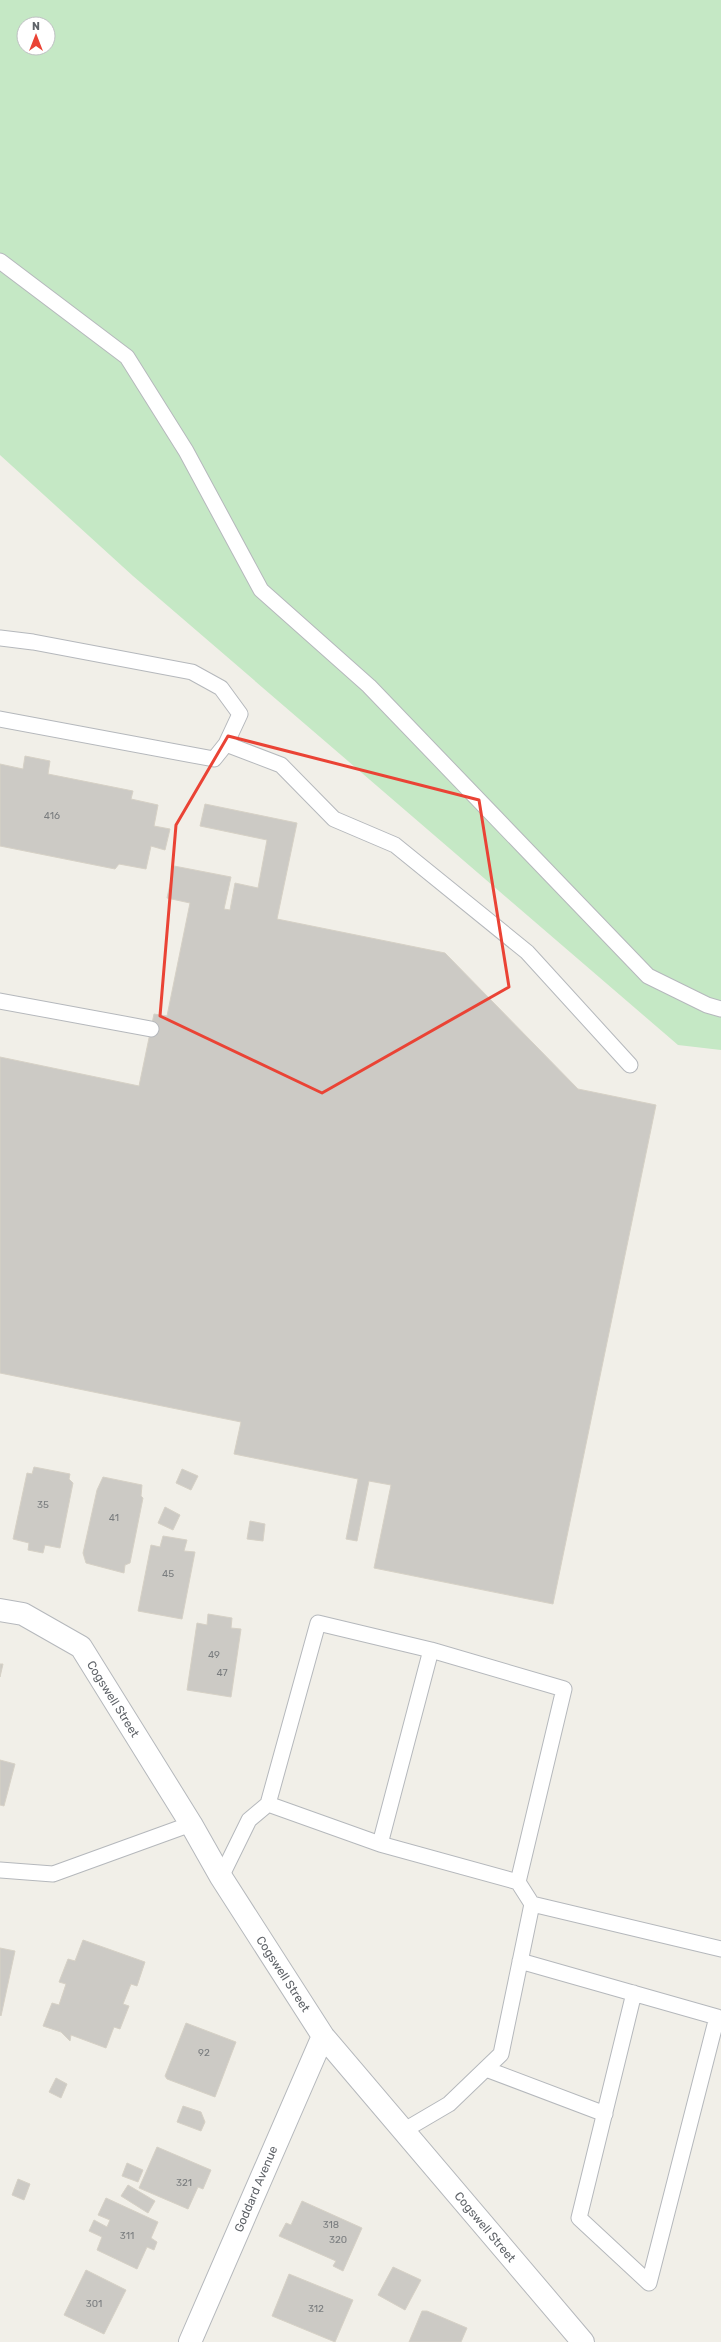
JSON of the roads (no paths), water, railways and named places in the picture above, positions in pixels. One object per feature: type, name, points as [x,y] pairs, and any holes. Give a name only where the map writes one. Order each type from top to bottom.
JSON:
[{"type":"street","name":"Cogswell Street","points":[[0,1610],[23,1614],[81,1647],[191,1824],[221,1877],[323,2036],[583,2342]]},
{"type":"street","name":"Goddard Avenue","points":[[190,2342],[323,2036]]},
{"type":"lane","points":[[0,261],[127,357],[186,451],[261,590],[369,686],[648,976],[707,1005],[721,1009]]},
{"type":"lane","points":[[0,638],[33,642],[192,672],[221,688],[240,714],[226,744],[214,759],[0,719]]},
{"type":"lane","points":[[226,744],[281,765],[334,818],[395,845],[527,952],[630,1065]]},
{"type":"lane","points":[[0,1001],[151,1030]]},
{"type":"lane","points":[[221,1877],[249,1820],[268,1804],[318,1623],[431,1650],[564,1689],[518,1882]]},
{"type":"lane","points":[[380,1844],[431,1650]]},
{"type":"lane","points":[[268,1804],[380,1844],[518,1882],[532,1904],[721,1949]]},
{"type":"lane","points":[[0,1870],[53,1874],[191,1824]]},
{"type":"lane","points":[[403,2131],[449,2104],[501,2054],[532,1904]]},
{"type":"lane","points":[[520,1961],[634,1993],[717,2017],[649,2283],[579,2218],[634,1993]]},
{"type":"lane","points":[[486,2069],[605,2114]]}]
